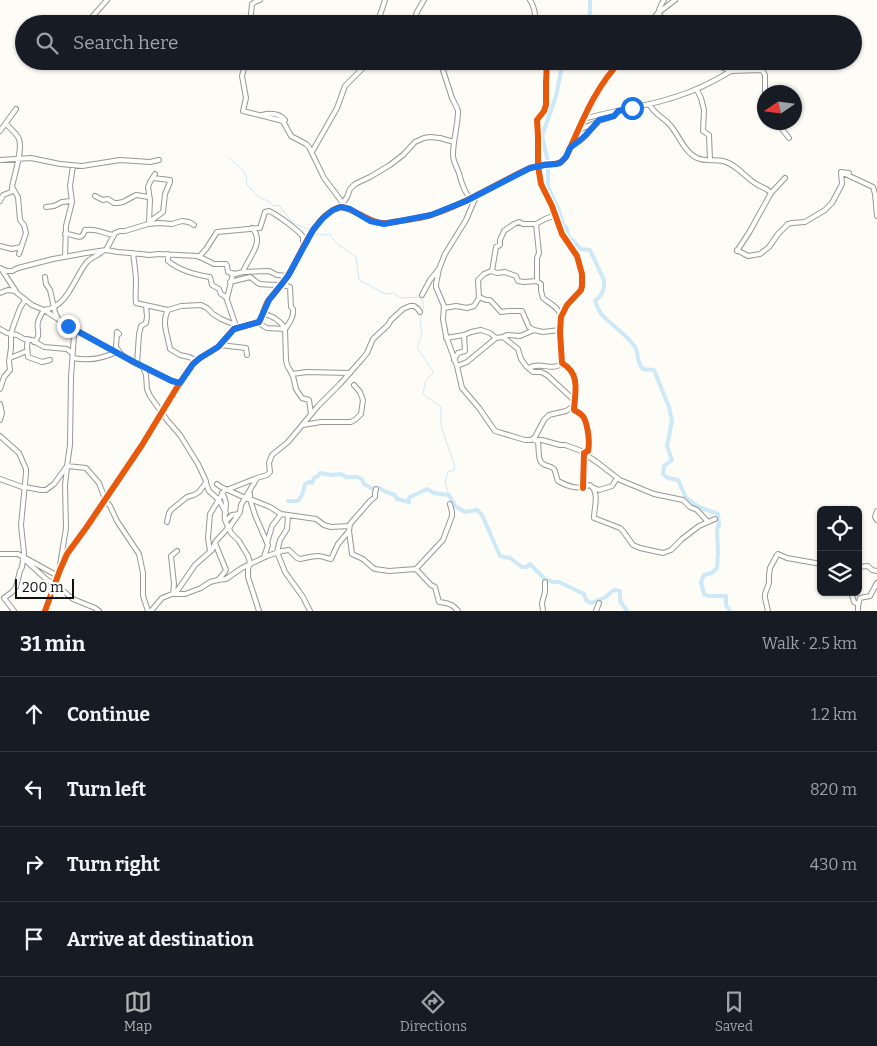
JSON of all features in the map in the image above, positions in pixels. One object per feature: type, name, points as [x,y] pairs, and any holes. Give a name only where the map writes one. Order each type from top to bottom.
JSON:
[{"type":"street","points":[[94,15],[107,0]]},
{"type":"street","points":[[250,15],[251,2],[260,0]]},
{"type":"street","points":[[380,15],[385,0]]},
{"type":"street","points":[[416,15],[424,0]]},
{"type":"street","points":[[530,0],[535,15]]},
{"type":"street","points":[[658,13],[664,0]]},
{"type":"street","points":[[658,13],[675,0]]},
{"type":"street","points":[[244,70],[242,76],[246,98],[243,111],[282,120],[291,136],[306,144],[312,152],[324,178],[342,205],[370,221],[384,224],[431,215],[524,171],[538,166],[562,162],[602,83],[613,70]]},
{"type":"street","points":[[312,152],[337,108],[345,86],[361,70]]},
{"type":"street","points":[[443,70],[458,114],[452,142],[453,156],[463,190],[470,198]]},
{"type":"street","points":[[547,70],[546,105],[544,111],[536,120],[538,166],[542,187],[551,203],[562,234],[574,251],[579,263],[582,280],[580,292],[567,305],[561,317],[562,363]]},
{"type":"street","points":[[584,119],[674,98],[697,90],[731,71],[762,70],[765,75],[765,85]]},
{"type":"street","points":[[697,90],[703,108],[704,132],[709,135],[710,160]]},
{"type":"street","points":[[649,104],[657,116],[670,126],[694,156],[700,159],[728,163],[758,185],[767,189],[770,193]]},
{"type":"street","points":[[0,131],[16,109]]},
{"type":"street","points":[[580,128],[614,116],[618,111]]},
{"type":"street","points":[[570,148],[585,136],[599,120]]},
{"type":"street","points":[[0,199],[2,194],[11,192],[18,158],[19,139],[6,124]]},
{"type":"street","points":[[782,130],[789,138]]},
{"type":"street","points":[[258,323],[269,300],[283,284],[313,230],[323,218],[342,205],[350,189],[355,184],[390,165],[415,142],[424,138],[440,138],[452,142]]},
{"type":"street","points":[[0,160],[31,158],[73,166],[88,166],[120,160],[150,162],[159,160]]},
{"type":"street","points":[[65,257],[65,234],[71,200],[70,186],[73,166]]},
{"type":"street","points":[[786,178],[770,193],[750,231],[736,251],[748,256],[760,254],[769,247],[788,224],[805,222],[825,210],[832,203],[842,184],[841,172]]},
{"type":"street","points":[[841,172],[849,173]]},
{"type":"street","points":[[841,172],[873,187],[876,194],[877,216]]},
{"type":"street","points":[[154,176],[170,180],[165,194],[163,212],[149,223],[150,199],[148,197],[148,187],[150,182],[154,176]]},
{"type":"street","points":[[12,189],[18,197],[20,220],[24,225],[26,233],[19,254]]},
{"type":"street","points":[[477,194],[466,220],[445,254],[436,286],[444,308],[443,319],[446,338],[462,388],[479,408],[493,430],[527,441],[542,440],[565,445],[584,453],[620,480],[652,493],[684,500],[708,522]]},
{"type":"street","points":[[95,196],[103,200],[108,199],[114,203],[123,202],[136,195],[148,197]]},
{"type":"street","points":[[46,207],[71,200]]},
{"type":"street","points":[[243,272],[256,248],[257,235],[265,212],[272,212],[280,217],[301,235],[303,248]]},
{"type":"street","points":[[492,271],[496,247],[500,245],[500,239],[505,230],[518,222],[536,224],[556,215]]},
{"type":"street","points":[[65,234],[81,237],[85,230],[94,229],[111,235],[149,223],[172,224],[182,221],[194,225]]},
{"type":"street","points":[[536,224],[539,253],[537,259],[537,280],[541,284],[543,298],[557,308],[561,317]]},
{"type":"street","points":[[252,228],[257,235]]},
{"type":"street","points":[[199,257],[216,232],[260,228]]},
{"type":"street","points":[[34,342],[38,337],[38,322],[44,310],[55,307],[66,296],[87,262],[104,251],[114,234]]},
{"type":"street","points":[[0,246],[12,249],[21,248]]},
{"type":"street","points":[[0,268],[10,272],[65,257],[104,251],[149,256],[168,254],[199,257],[214,264],[226,264],[228,272],[233,274],[269,272],[288,276]]},
{"type":"street","points":[[133,253],[136,273],[135,302],[167,311],[181,306],[201,306],[236,326],[258,323],[268,328],[286,328],[292,319],[293,310],[290,301],[290,287],[283,284],[259,284],[250,276],[230,282]]},
{"type":"street","points":[[168,254],[168,262],[174,266],[196,275],[210,277],[212,285],[219,289],[226,298],[236,326]]},
{"type":"street","points":[[0,268],[15,290],[32,305],[44,310],[72,328],[137,364],[180,383]]},
{"type":"street","points":[[10,281],[16,269]]},
{"type":"street","points":[[422,295],[429,281],[440,269]]},
{"type":"street","points":[[444,308],[456,306],[466,308],[475,305],[479,297],[478,280],[484,274],[492,271],[516,276],[518,281],[522,282],[537,280]]},
{"type":"street","points":[[226,298],[233,274]]},
{"type":"street","points":[[45,276],[58,319]]},
{"type":"street","points":[[0,293],[15,290]]},
{"type":"street","points":[[479,297],[490,300],[501,312],[522,311],[529,327],[534,330],[543,332],[560,330]]},
{"type":"street","points":[[0,389],[4,378],[10,370],[11,334],[16,317],[25,300]]},
{"type":"street","points":[[137,364],[139,334],[141,327],[146,323],[147,317],[146,305]]},
{"type":"street","points":[[210,551],[208,538],[210,514],[224,491],[269,474],[269,463],[272,455],[288,442],[311,414],[366,355],[372,341],[388,326],[391,320],[407,307],[414,306],[420,312]]},
{"type":"street","points":[[167,311],[165,325],[170,349],[180,356],[189,357],[197,361]]},
{"type":"street","points":[[262,314],[278,319],[285,330],[287,365],[292,374],[296,389],[302,398],[309,400],[311,414]]},
{"type":"street","points":[[45,611],[67,554],[151,431],[180,383],[197,361],[220,345],[236,326]]},
{"type":"street","points":[[60,570],[66,523],[65,482],[70,445],[74,335],[72,328]]},
{"type":"street","points":[[0,330],[44,346],[67,349],[73,356],[88,360],[105,357],[116,352]]},
{"type":"street","points":[[446,338],[481,330],[490,332],[496,338]]},
{"type":"street","points":[[456,366],[468,361],[496,338],[507,334],[522,336],[534,330]]},
{"type":"street","points":[[74,335],[79,332]]},
{"type":"street","points":[[119,334],[117,332],[116,347],[123,356]]},
{"type":"street","points":[[464,335],[468,361]]},
{"type":"street","points":[[503,337],[518,349],[526,366],[533,372],[541,372],[547,375],[575,403]]},
{"type":"street","points":[[28,340],[28,357],[42,362],[50,360]]},
{"type":"street","points":[[220,345],[246,348],[247,355]]},
{"type":"street","points":[[454,360],[458,353],[464,352],[465,345]]},
{"type":"street","points":[[10,358],[27,351]]},
{"type":"street","points":[[529,368],[538,365],[555,368],[562,363]]},
{"type":"street","points":[[562,363],[572,371],[576,394],[574,410],[583,417],[589,440],[588,451],[584,453],[583,488]]},
{"type":"street","points":[[143,367],[148,392],[161,412],[180,434],[204,475],[209,491],[219,500],[226,513]]},
{"type":"street","points":[[292,374],[307,372],[350,373]]},
{"type":"street","points":[[303,424],[350,422],[356,420],[361,414],[363,400],[360,392],[354,385]]},
{"type":"street","points":[[534,440],[546,417],[566,411],[575,403]]},
{"type":"street","points":[[0,404],[2,413],[0,420]]},
{"type":"street","points":[[0,436],[19,453],[26,469],[21,525],[24,558],[17,584],[12,592],[4,598],[14,611]]},
{"type":"street","points":[[534,440],[539,443],[540,462],[553,468],[558,481],[583,488],[590,485],[599,490],[612,486],[617,478]]},
{"type":"street","points":[[0,479],[25,488],[46,490],[52,486],[67,467]]},
{"type":"street","points":[[67,467],[86,468],[99,483],[105,500],[139,554],[143,573],[144,596],[150,611],[162,598],[174,594],[185,594],[201,588],[210,582],[226,578],[250,564],[277,552],[289,550],[300,559],[317,556],[331,559],[338,544],[349,529],[351,522],[375,497],[376,488]]},
{"type":"street","points":[[257,478],[250,492],[249,499],[267,543]]},
{"type":"street","points":[[167,522],[171,510],[187,497],[194,496],[206,483]]},
{"type":"street","points":[[217,484],[273,508],[280,514],[309,518],[323,526],[349,529]]},
{"type":"street","points":[[594,488],[596,498],[594,518],[620,528],[624,531],[631,544],[640,548],[668,552],[682,539],[715,519]]},
{"type":"street","points":[[222,494],[225,497],[226,522],[231,533],[239,541],[247,554],[250,564],[248,569],[249,580],[259,611]]},
{"type":"street","points":[[174,594],[197,563],[229,528],[239,514],[241,505],[249,499]]},
{"type":"street","points":[[349,529],[352,554],[373,568],[389,571],[416,569],[444,540],[452,516],[450,504]]},
{"type":"street","points":[[877,511],[875,518],[877,520]]},
{"type":"street","points":[[226,522],[232,515],[239,514]]},
{"type":"street","points":[[264,557],[272,526],[280,514]]},
{"type":"street","points":[[288,516],[287,529],[280,540],[277,552],[285,572],[303,597],[310,611]]},
{"type":"street","points":[[215,543],[226,570],[218,580]]},
{"type":"street","points":[[174,594],[171,556],[177,551]]},
{"type":"street","points":[[0,554],[18,554],[58,576]]},
{"type":"street","points":[[768,611],[765,598],[769,584],[768,575],[778,554],[787,558],[817,563]]},
{"type":"street","points":[[24,558],[46,580],[76,600],[99,611]]},
{"type":"street","points":[[862,567],[868,566],[872,570],[877,571]]},
{"type":"street","points":[[416,569],[435,587],[439,602],[452,605],[458,611]]},
{"type":"street","points":[[543,611],[542,603],[546,592],[545,582]]},
{"type":"street","points":[[858,611],[860,597],[870,596],[877,583]]},
{"type":"street","points":[[852,596],[854,602],[858,604]]},
{"type":"street","points":[[596,611],[599,603]]},
{"type":"waterway","points":[[589,15],[590,0]]},
{"type":"waterway","points":[[561,70],[556,96],[542,136],[548,162],[548,187],[559,210],[563,224],[567,229],[568,236],[581,249],[590,250],[604,280],[600,297],[595,301],[600,312],[632,342],[643,369],[654,370],[669,407],[672,421],[667,446],[672,460],[664,466],[663,474],[668,478],[678,480],[686,498],[699,507],[718,514],[717,568],[712,573],[704,575],[701,582],[704,594],[708,596],[726,596],[726,605],[730,611]]},
{"type":"waterway","points":[[228,157],[242,169],[246,176],[247,185],[259,197],[270,202],[273,206],[279,205],[292,222],[311,231]]},
{"type":"waterway","points":[[314,233],[330,234],[336,243],[356,257],[359,280],[385,294],[393,293],[401,298],[420,297],[424,305],[420,322],[422,333],[417,348],[433,371],[426,380],[423,394],[441,407],[441,426],[455,467],[454,470],[448,472],[445,482],[449,495]]},
{"type":"waterway","points":[[288,501],[298,501],[305,484],[312,483],[314,478],[320,473],[357,477],[373,489],[380,488],[395,495],[397,499],[409,502],[410,497],[427,489],[434,493],[449,495],[455,506],[465,512],[477,510],[482,515],[500,556],[510,558],[522,567],[527,567],[530,564],[545,579],[559,582],[584,594],[586,600],[591,603],[604,598],[614,590],[620,591],[620,601],[627,611]]},
{"type":"cycle path","points":[[547,70],[546,105],[537,120],[538,166],[541,184],[552,206],[562,234],[577,256],[582,274],[581,290],[567,305],[561,317],[560,332],[562,363],[572,372],[576,384],[574,410],[581,414],[587,425],[589,444],[588,451],[584,453],[583,488]]},
{"type":"cycle path","points":[[45,611],[67,554],[142,445],[193,364],[218,347],[234,329],[259,322],[268,301],[287,278],[321,219],[337,208],[342,207],[380,223],[426,216],[457,205],[530,168],[559,163],[567,155],[596,93],[613,70]]},
{"type":"route","points":[[68,326],[134,362],[172,381],[180,383],[193,364],[218,347],[234,329],[260,321],[269,300],[283,284],[313,230],[333,210],[341,207],[350,209],[370,221],[384,224],[431,215],[466,201],[530,168],[562,162],[570,148],[585,136],[599,120],[614,116],[618,111],[632,108]]}]
